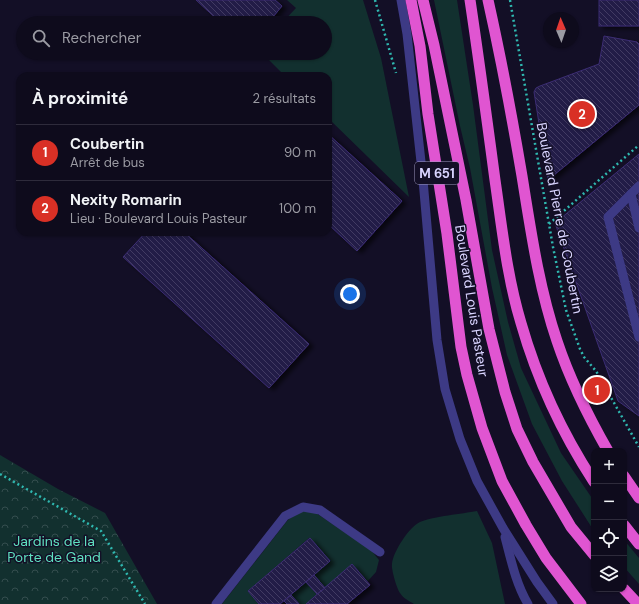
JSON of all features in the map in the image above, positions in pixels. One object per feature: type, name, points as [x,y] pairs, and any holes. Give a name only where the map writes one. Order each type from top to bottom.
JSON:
[{"type":"highway","name":"Boulevard Louis Pasteur","points":[[411,0],[422,60],[428,114],[447,234],[462,347],[484,436],[502,481],[526,525],[546,558],[581,604]]},
{"type":"highway","points":[[423,0],[436,52],[466,200],[489,329],[505,392],[517,429],[533,462],[572,527],[591,552]]},
{"type":"highway","points":[[470,0],[504,247],[511,286],[519,317],[537,372],[570,441],[591,477]]},
{"type":"highway","points":[[488,0],[511,115],[538,272],[544,298],[557,341],[579,398],[606,448]]},
{"type":"highway","points":[[627,480],[639,498]]},
{"type":"highway","points":[[627,529],[639,544]]},
{"type":"highway","points":[[627,592],[638,604]]},
{"type":"lane","points":[[401,0],[407,34],[423,180],[437,340],[442,373],[455,424],[477,481],[503,528],[537,582],[553,604]]},
{"type":"lane","points":[[639,186],[608,217],[639,337]]},
{"type":"lane","points":[[631,194],[639,228]]},
{"type":"lane","points":[[216,604],[285,516],[303,507],[320,510],[380,552]]},
{"type":"lane","points":[[503,528],[517,579],[528,604]]},
{"type":"path","points":[[375,0],[388,46]]},
{"type":"path","name":"Boulevard Pierre de Coubertin","points":[[510,0],[557,271],[566,310],[584,357],[596,371],[639,447]]},
{"type":"path","points":[[549,225],[639,145]]},
{"type":"path","points":[[0,474],[102,532],[145,604]]},
{"type":"green space","points":[[287,0],[363,0],[381,58],[409,197],[332,122],[332,72],[281,72],[269,60],[332,60],[332,16],[289,16],[296,8]]},
{"type":"green space","points":[[434,0],[457,0],[473,105],[492,250],[508,322],[521,368],[561,453],[591,497],[591,526],[562,481],[532,424],[507,355],[492,288],[470,168]]},
{"type":"green space","name":"Jardins de la Porte de Gand","points":[[0,455],[58,489],[105,513],[157,604],[0,604]]},
{"type":"green space","points":[[303,511],[316,513],[371,550],[379,560],[376,572],[367,582],[325,588],[314,575],[330,561],[309,538],[248,591],[259,604],[222,604],[287,521],[294,515]]},
{"type":"green space","points":[[477,511],[492,543],[505,604],[414,604],[404,598],[397,587],[392,564],[398,547],[411,529],[420,522],[426,520]]},
{"type":"green space","points":[[627,544],[639,558],[639,584],[627,570]]},
{"type":"green space","points":[[306,582],[317,594],[306,604],[299,604],[291,595]]},
{"type":"building","points":[[196,0],[275,0],[282,6],[274,16],[213,16]]},
{"type":"building","points":[[599,0],[639,0],[639,26],[599,26]]},
{"type":"building","points":[[604,36],[637,42],[639,44],[639,105],[548,180],[534,92],[536,88],[540,86],[599,64]]},
{"type":"building","points":[[332,138],[402,201],[357,251],[332,228]]},
{"type":"building","points":[[639,154],[639,416],[618,401],[555,223]]},
{"type":"building","points":[[142,236],[188,236],[309,344],[269,388],[123,257]]},
{"type":"building","points":[[310,538],[330,561],[280,604],[259,604],[248,591]]},
{"type":"building","points":[[352,564],[370,585],[347,604],[306,604]]},
{"type":"building","points":[[314,575],[325,588],[317,594],[306,582]]},
{"type":"building","points":[[291,595],[299,604],[287,604],[284,601]]},
{"type":"place","name":"Nexity Romarin","points":[[582,114]]},
{"type":"place","name":"Coubertin","points":[[597,390]]}]
